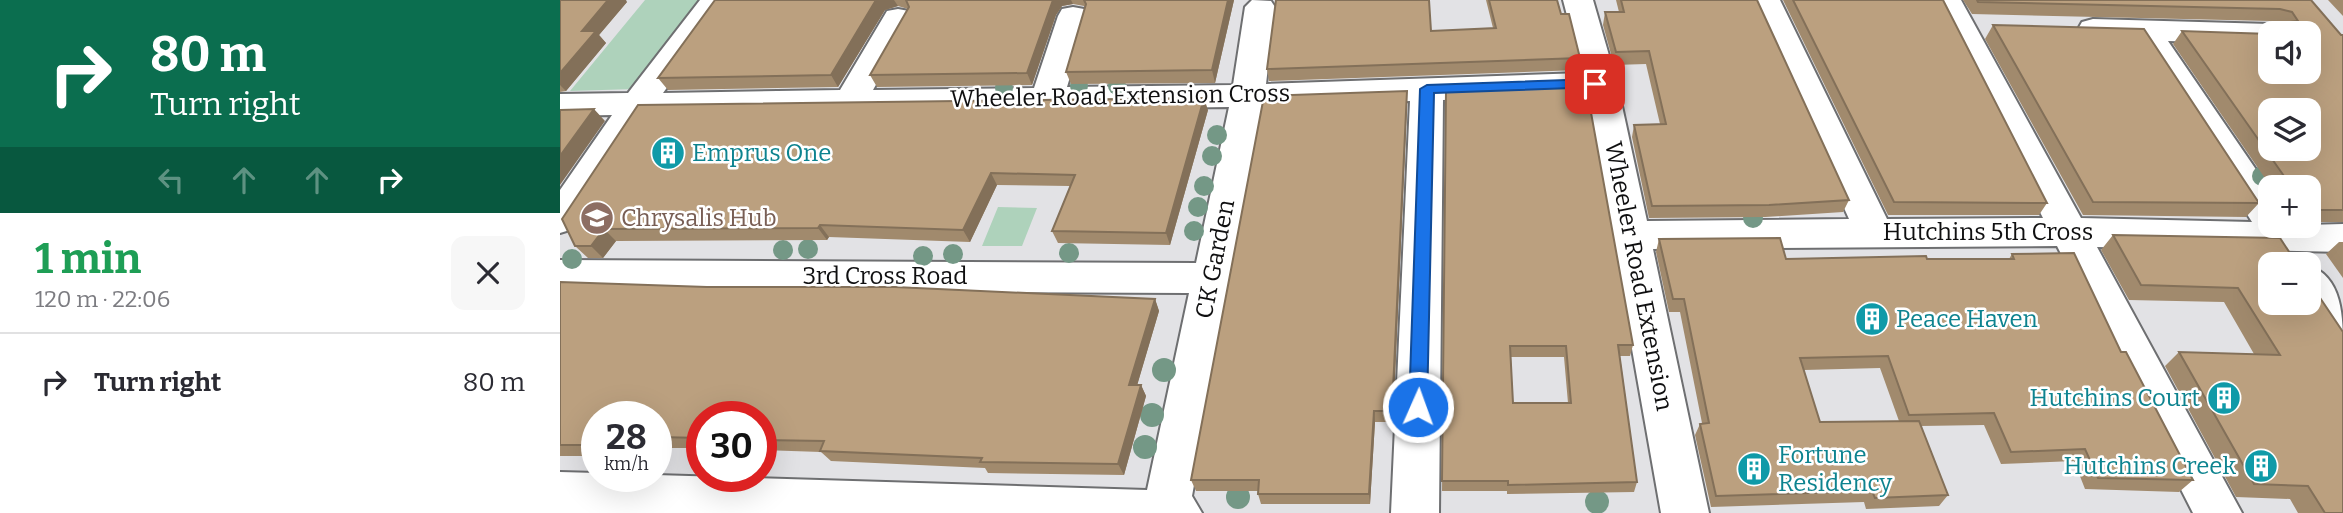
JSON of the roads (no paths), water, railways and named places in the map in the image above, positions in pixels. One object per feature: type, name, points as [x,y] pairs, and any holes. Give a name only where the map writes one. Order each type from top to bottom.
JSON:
[{"type":"street","points":[[560,219],[639,102],[716,0]]},
{"type":"street","name":"Wheeler Road Extension","points":[[1578,0],[1601,83],[1685,513]]},
{"type":"street","points":[[1765,0],[1874,232]]},
{"type":"street","name":"CK Garden","points":[[1172,512],[1211,278],[1248,96],[1261,8]]},
{"type":"street","points":[[1953,13],[1999,27]]},
{"type":"street","points":[[1953,13],[2218,513]]},
{"type":"street","points":[[1047,97],[1073,16]]},
{"type":"street","points":[[850,99],[898,19]]},
{"type":"street","points":[[2066,28],[2258,34]]},
{"type":"street","points":[[2145,30],[2258,202]]},
{"type":"street","name":"Wheeler Road Extension Cross","points":[[560,105],[850,99],[1248,96],[1601,83]]},
{"type":"street","points":[[1415,513],[1427,89]]},
{"type":"street","name":"Hutchins 5th Cross","points":[[1632,235],[2067,232],[2258,236]]},
{"type":"street","name":"Hutchins 5th Cross","points":[[2321,238],[2343,238]]},
{"type":"street","name":"3rd Cross Road","points":[[560,275],[1211,278]]},
{"type":"street","points":[[2321,300],[2343,334]]},
{"type":"street","points":[[560,493],[1172,512]]},
{"type":"place","name":"Emprus One","points":[[668,153]]},
{"type":"place","name":"Chrysalis Hub","points":[[597,218]]},
{"type":"place","name":"Peace Haven","points":[[1872,319]]},
{"type":"place","name":"Hutchins Court","points":[[2224,398]]},
{"type":"place","name":"Hutchins Creek","points":[[2261,466]]},
{"type":"place","name":"Fortune Residency","points":[[1754,469]]}]
